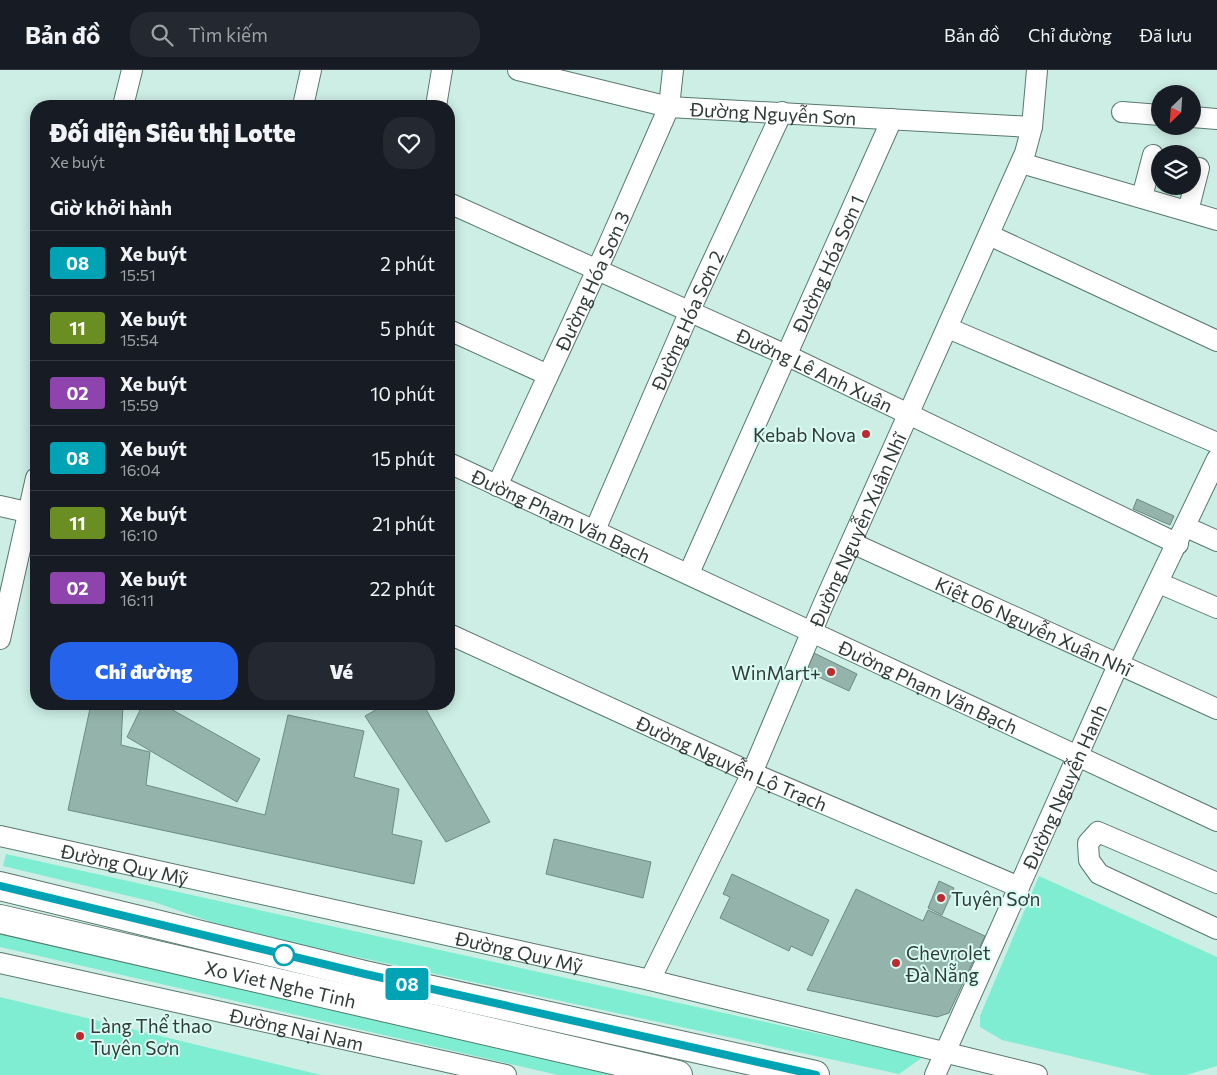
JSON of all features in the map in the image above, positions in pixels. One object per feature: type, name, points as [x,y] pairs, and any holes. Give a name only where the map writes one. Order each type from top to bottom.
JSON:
[{"type":"highway","name":"Xo Viet Nghe Tinh","points":[[0,886],[375,977],[815,1075]]},
{"type":"highway","name":"Xo Viet Nghe Tinh","points":[[0,918],[678,1075]]},
{"type":"street","points":[[125,100],[132,70]]},
{"type":"street","points":[[304,100],[311,70]]},
{"type":"street","points":[[437,100],[442,70]]},
{"type":"street","name":"Đường Nguyễn Sơn","points":[[518,70],[669,107],[1032,127]]},
{"type":"street","name":"Đường Hóa Sơn 3","points":[[497,486],[597,270],[669,107],[673,70]]},
{"type":"street","name":"Đường Nguyễn Xuân Nhĩ","points":[[650,980],[752,773],[811,632],[1021,163],[1032,127],[1037,70]]},
{"type":"street","name":"Đường Hóa Sơn 2","points":[[595,530],[689,312],[782,112]]},
{"type":"street","points":[[1122,112],[1151,114]]},
{"type":"street","points":[[1201,118],[1217,119]]},
{"type":"street","name":"Đường Hóa Sơn 1","points":[[689,573],[892,119]]},
{"type":"street","points":[[1021,163],[1217,220]]},
{"type":"street","points":[[1142,197],[1151,163]]},
{"type":"street","points":[[1188,211],[1192,195]]},
{"type":"street","name":"Đường Lê Anh Xuân","points":[[455,206],[786,355],[910,414],[1182,535],[1217,541]]},
{"type":"street","points":[[990,235],[1217,341]]},
{"type":"street","points":[[948,328],[1217,442]]},
{"type":"street","points":[[455,333],[548,375]]},
{"type":"street","name":"Đường Nguyễn Hanh","points":[[935,1075],[1119,663],[1217,459]]},
{"type":"street","name":"Đường Phạm Văn Bạch","points":[[455,467],[689,573],[811,632],[1217,821]]},
{"type":"street","points":[[0,506],[30,513]]},
{"type":"street","points":[[0,639],[30,521]]},
{"type":"street","name":"Kiệt 06 Nguyễn Xuân Nhĩ","points":[[852,543],[1217,709]]},
{"type":"street","points":[[1159,583],[1217,608]]},
{"type":"street","name":"Đường Nguyễn Lộ Trạch","points":[[455,637],[752,773],[1019,887]]},
{"type":"street","points":[[1217,883],[1098,832],[1088,843],[1088,860],[1099,874],[1217,929]]},
{"type":"street","name":"Đường Quy Mỹ","points":[[0,836],[650,980],[1037,1075]]},
{"type":"street","name":"Đường Nại Nam","points":[[0,963],[506,1075]]},
{"type":"green space","points":[[6,854],[923,1057],[899,1074],[237,931],[154,902],[3,866]]},
{"type":"green space","points":[[1039,876],[1217,957],[1217,1066],[1186,1075],[1151,1075],[1002,1040],[980,1027],[980,1016]]},
{"type":"green space","points":[[0,933],[625,1075],[558,1075],[0,947]]},
{"type":"green space","name":"Làng Thể thao Tuyên Sơn","points":[[0,997],[321,1075],[0,1075]]},
{"type":"building","points":[[1137,499],[1174,516],[1170,525],[1133,509]]},
{"type":"building","name":"WinMart+","points":[[814,653],[857,674],[849,691],[806,671]]},
{"type":"building","points":[[90,710],[123,710],[121,745],[150,752],[146,785],[265,815],[288,715],[364,731],[354,777],[399,789],[392,834],[422,841],[414,884],[68,810]]},
{"type":"building","points":[[140,710],[173,710],[260,759],[237,802],[127,737]]},
{"type":"building","points":[[376,710],[426,710],[490,822],[446,842],[365,716]]},
{"type":"building","points":[[554,839],[651,862],[643,898],[546,874]]},
{"type":"building","points":[[732,874],[829,920],[812,956],[791,946],[789,951],[720,918],[730,897],[723,894]]},
{"type":"building","name":"Tuyên Sơn","points":[[939,881],[954,888],[942,915],[928,908]]},
{"type":"building","name":"Chevrolet Đà Nẵng","points":[[856,889],[923,921],[928,910],[985,936],[949,1013],[937,1017],[807,990]]},
{"type":"bus line","name":"08","points":[[0,886],[365,974],[816,1075]]},
{"type":"place","name":"Kebab Nova","points":[[866,434]]},
{"type":"place","name":"WinMart+","points":[[831,672]]},
{"type":"place","name":"Tuyên Sơn","points":[[941,898]]},
{"type":"place","name":"Chevrolet Đà Nẵng","points":[[896,963]]},
{"type":"place","name":"Làng Thể thao Tuyên Sơn","points":[[80,1036]]}]
